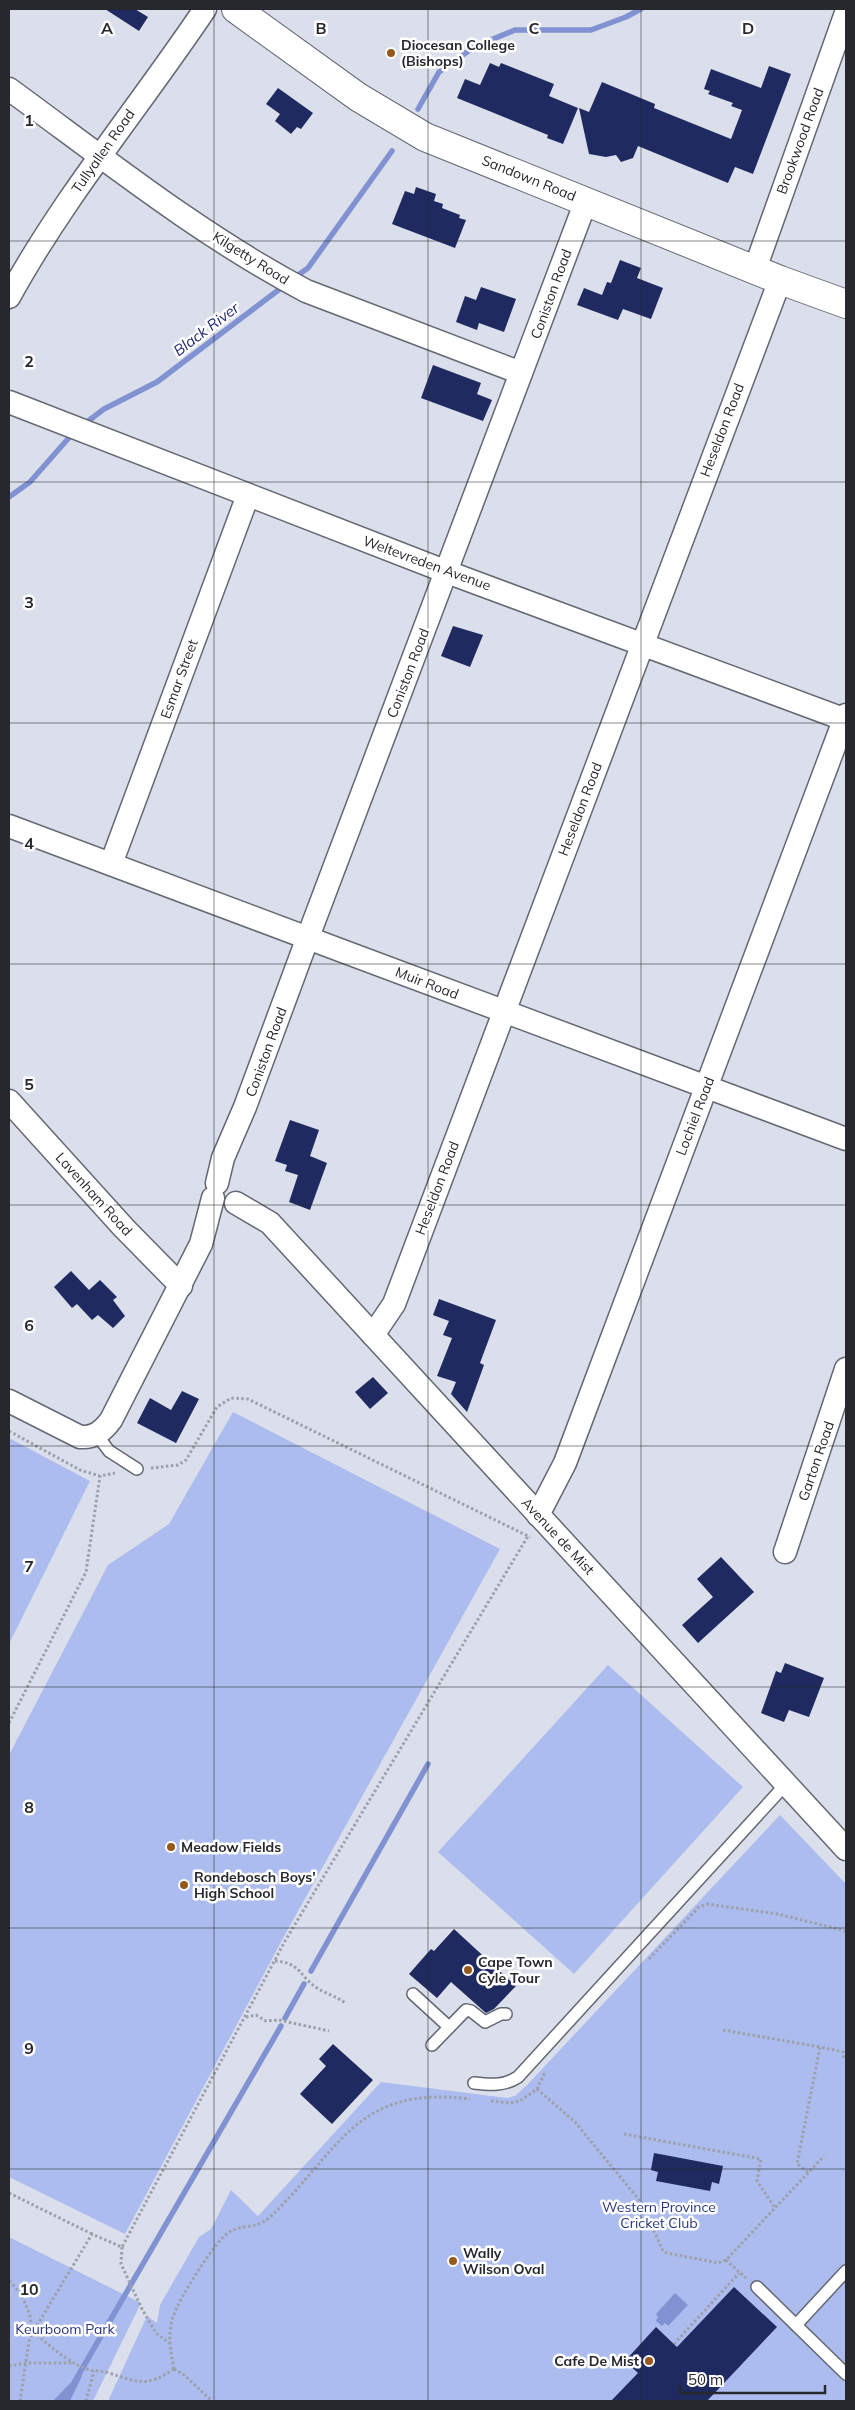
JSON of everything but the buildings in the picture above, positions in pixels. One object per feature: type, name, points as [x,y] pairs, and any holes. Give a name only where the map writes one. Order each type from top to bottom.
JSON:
[{"type":"street","name":"Tullyallen Road","points":[[9,297],[32,255],[99,154],[205,9]]},
{"type":"street","name":"Sandown Road","points":[[236,9],[339,84],[425,137],[780,280],[846,304]]},
{"type":"street","name":"Brookwood Road","points":[[755,269],[846,14]]},
{"type":"street","name":"Kilgetty Road","points":[[9,89],[154,196],[273,274],[306,291],[521,374]]},
{"type":"street","name":"Coniston Road","points":[[97,1435],[111,1420],[227,1193],[220,1166],[447,572],[586,201]]},
{"type":"street","name":"Heseldon Road","points":[[373,1335],[394,1304],[780,280]]},
{"type":"street","name":"Weltevreden Avenue","points":[[9,402],[447,572],[846,718]]},
{"type":"street","name":"Esmar Street","points":[[111,864],[248,495]]},
{"type":"street","name":"Lochiel Road","points":[[538,1515],[565,1463],[846,718]]},
{"type":"street","name":"Muir Road","points":[[9,826],[308,937],[504,1013],[846,1139]]},
{"type":"street","name":"Lavenham Road","points":[[9,1101],[124,1228],[180,1286]]},
{"type":"street","name":"Avenue de Mist","points":[[227,1193],[260,1206],[270,1223],[846,1850]]},
{"type":"street","name":"Garton Road","points":[[785,1552],[846,1369]]},
{"type":"street","points":[[9,1401],[72,1434],[86,1438],[97,1435]]},
{"type":"lane","points":[[97,1435],[108,1451],[137,1469]]},
{"type":"lane","points":[[474,2083],[499,2085],[518,2077],[786,1784]]},
{"type":"lane","points":[[413,1994],[448,2027]]},
{"type":"lane","points":[[432,2045],[466,2010],[471,2011],[485,2022],[501,2014],[506,2014]]},
{"type":"lane","points":[[796,2325],[846,2271]]},
{"type":"lane","points":[[757,2287],[846,2374]]},
{"type":"path","points":[[9,1431],[80,1470],[100,1476],[137,1469],[178,1465],[186,1460],[217,1407],[231,1398],[248,1399],[533,1539]]},
{"type":"path","points":[[9,1723],[86,1572],[100,1476]]},
{"type":"path","points":[[170,2343],[156,2333],[142,2309],[122,2264],[122,2247],[275,1961],[528,1536]]},
{"type":"path","points":[[646,1962],[699,1907],[707,1904],[778,1914],[846,1931]]},
{"type":"path","points":[[275,1961],[287,1962],[296,1966],[316,1988],[337,1996],[345,2003]]},
{"type":"path","points":[[245,2018],[256,2014],[266,2021],[279,2020],[329,2031]]},
{"type":"path","points":[[723,2030],[843,2052],[842,2056],[846,2060]]},
{"type":"path","points":[[808,2172],[797,2164],[820,2047]]},
{"type":"path","points":[[490,2101],[516,2103],[537,2089],[548,2068]]},
{"type":"path","points":[[537,2089],[575,2122],[640,2201],[667,2254],[718,2263],[726,2260],[824,2156]]},
{"type":"path","points":[[174,2369],[170,2343],[172,2317],[192,2280],[221,2239],[239,2228],[267,2220],[347,2131],[376,2112],[405,2100],[443,2095],[471,2099]]},
{"type":"path","points":[[624,2134],[761,2159],[757,2181],[775,2208]]},
{"type":"path","points":[[9,2193],[122,2247]]},
{"type":"path","points":[[20,2401],[33,2332],[92,2234]]},
{"type":"path","points":[[726,2260],[757,2287]]},
{"type":"path","points":[[674,2344],[739,2273]]},
{"type":"path","points":[[9,2281],[23,2299],[33,2332],[73,2363],[88,2370],[103,2371],[128,2380],[146,2383],[157,2380],[174,2369]]},
{"type":"path","points":[[9,2366],[26,2363],[73,2363]]},
{"type":"path","points":[[174,2369],[184,2375],[212,2401]]},
{"type":"path","points":[[86,2401],[94,2371]]},
{"type":"green space","name":"Meadow Fields","points":[[233,1412],[500,1549],[282,1940],[125,2234],[9,2177],[9,1755],[108,1565],[169,1524]]},
{"type":"green space","points":[[9,1438],[90,1481],[9,1644]]},
{"type":"green space","points":[[608,1665],[743,1787],[574,1974],[438,1852]]},
{"type":"green space","name":"Western Province Cricket Club","points":[[780,1815],[846,1884],[846,2401],[108,2401],[147,2316],[157,2323],[160,2305],[199,2237],[211,2229],[231,2190],[258,2216],[381,2082],[507,2098],[515,2096]]},
{"type":"green space","name":"Keurboom Park","points":[[9,2237],[141,2303],[93,2401],[9,2401]]},
{"type":"shaded area","points":[[675,2293],[688,2305],[668,2326],[665,2323],[662,2326],[656,2321],[658,2317],[656,2314]]},
{"type":"shaded area","points":[[79,2374],[82,2376],[70,2401],[53,2401]]},
{"type":"waterway","name":"Black River","points":[[418,109],[439,72],[474,47],[515,30],[591,30],[626,17],[641,9]]},
{"type":"waterway","name":"Black River","points":[[294,278],[308,268],[392,151]]},
{"type":"waterway","name":"Black River","points":[[83,425],[104,409],[157,382],[285,285]]},
{"type":"waterway","name":"Black River","points":[[9,497],[30,482],[74,432]]},
{"type":"waterway","points":[[311,1971],[428,1764]]},
{"type":"waterway","points":[[285,2018],[304,1984]]},
{"type":"waterway","points":[[75,2381],[281,2026]]},
{"type":"place","name":"Diocesan College (Bishops)","points":[[391,53]]},
{"type":"place","name":"Meadow Fields","points":[[171,1847]]},
{"type":"place","name":"Rondebosch Boys' High School","points":[[184,1885]]},
{"type":"place","name":"Cape Town Cyle Tour","points":[[468,1970]]},
{"type":"place","name":"Wally Wilson Oval","points":[[453,2261]]},
{"type":"place","name":"Cafe De Mist","points":[[649,2361]]}]
